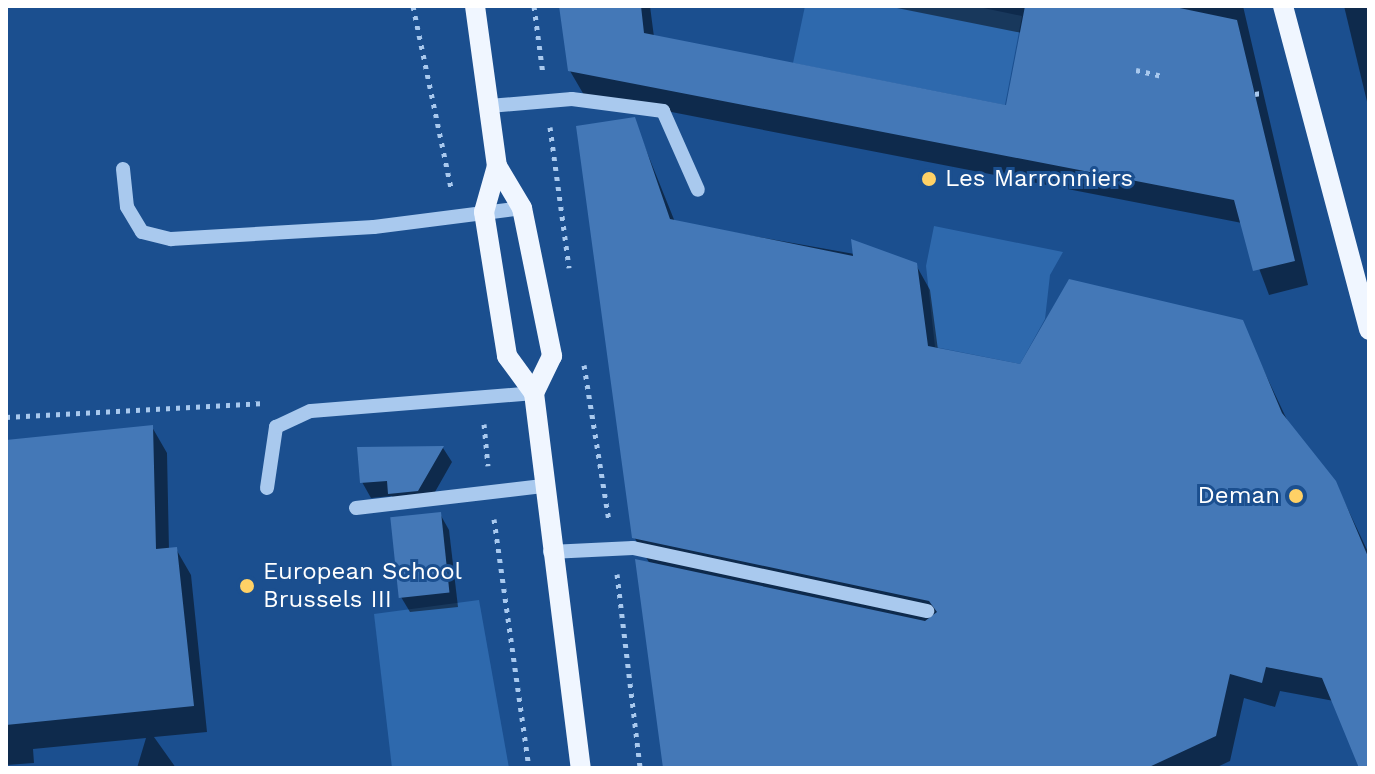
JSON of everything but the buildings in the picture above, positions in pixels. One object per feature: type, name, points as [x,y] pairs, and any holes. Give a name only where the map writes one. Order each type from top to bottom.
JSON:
[{"type":"main road","points":[[475,6],[497,166],[522,208],[552,356],[534,393]]},
{"type":"main road","points":[[1283,6],[1369,330]]},
{"type":"main road","points":[[497,166],[484,212],[507,356],[534,393],[550,552],[581,768]]},
{"type":"lane","points":[[489,106],[546,101],[663,111],[698,190]]},
{"type":"lane","points":[[123,169],[127,207],[142,232],[171,239],[374,227],[522,208]]},
{"type":"lane","points":[[267,488],[276,427],[311,411],[534,393]]},
{"type":"lane","points":[[356,508],[543,486]]},
{"type":"lane","points":[[550,552],[613,545],[927,611]]},
{"type":"path","points":[[534,6],[571,281]]},
{"type":"path","points":[[1136,70],[1163,76]]},
{"type":"path","points":[[583,358],[613,545],[640,768]]},
{"type":"path","points":[[6,417],[269,403]]},
{"type":"shaded area","points":[[805,6],[974,6],[1022,16],[1005,105],[793,63]]},
{"type":"shaded area","points":[[934,226],[1063,252],[1050,275],[1045,319],[1020,364],[935,347],[926,266]]},
{"type":"shaded area","points":[[479,600],[509,768],[392,768],[374,614]]},
{"type":"place","name":"Les Marronniers","points":[[929,179]]},
{"type":"place","name":"Deman","points":[[1296,496]]},
{"type":"place","name":"European School Brussels III","points":[[247,586]]}]
